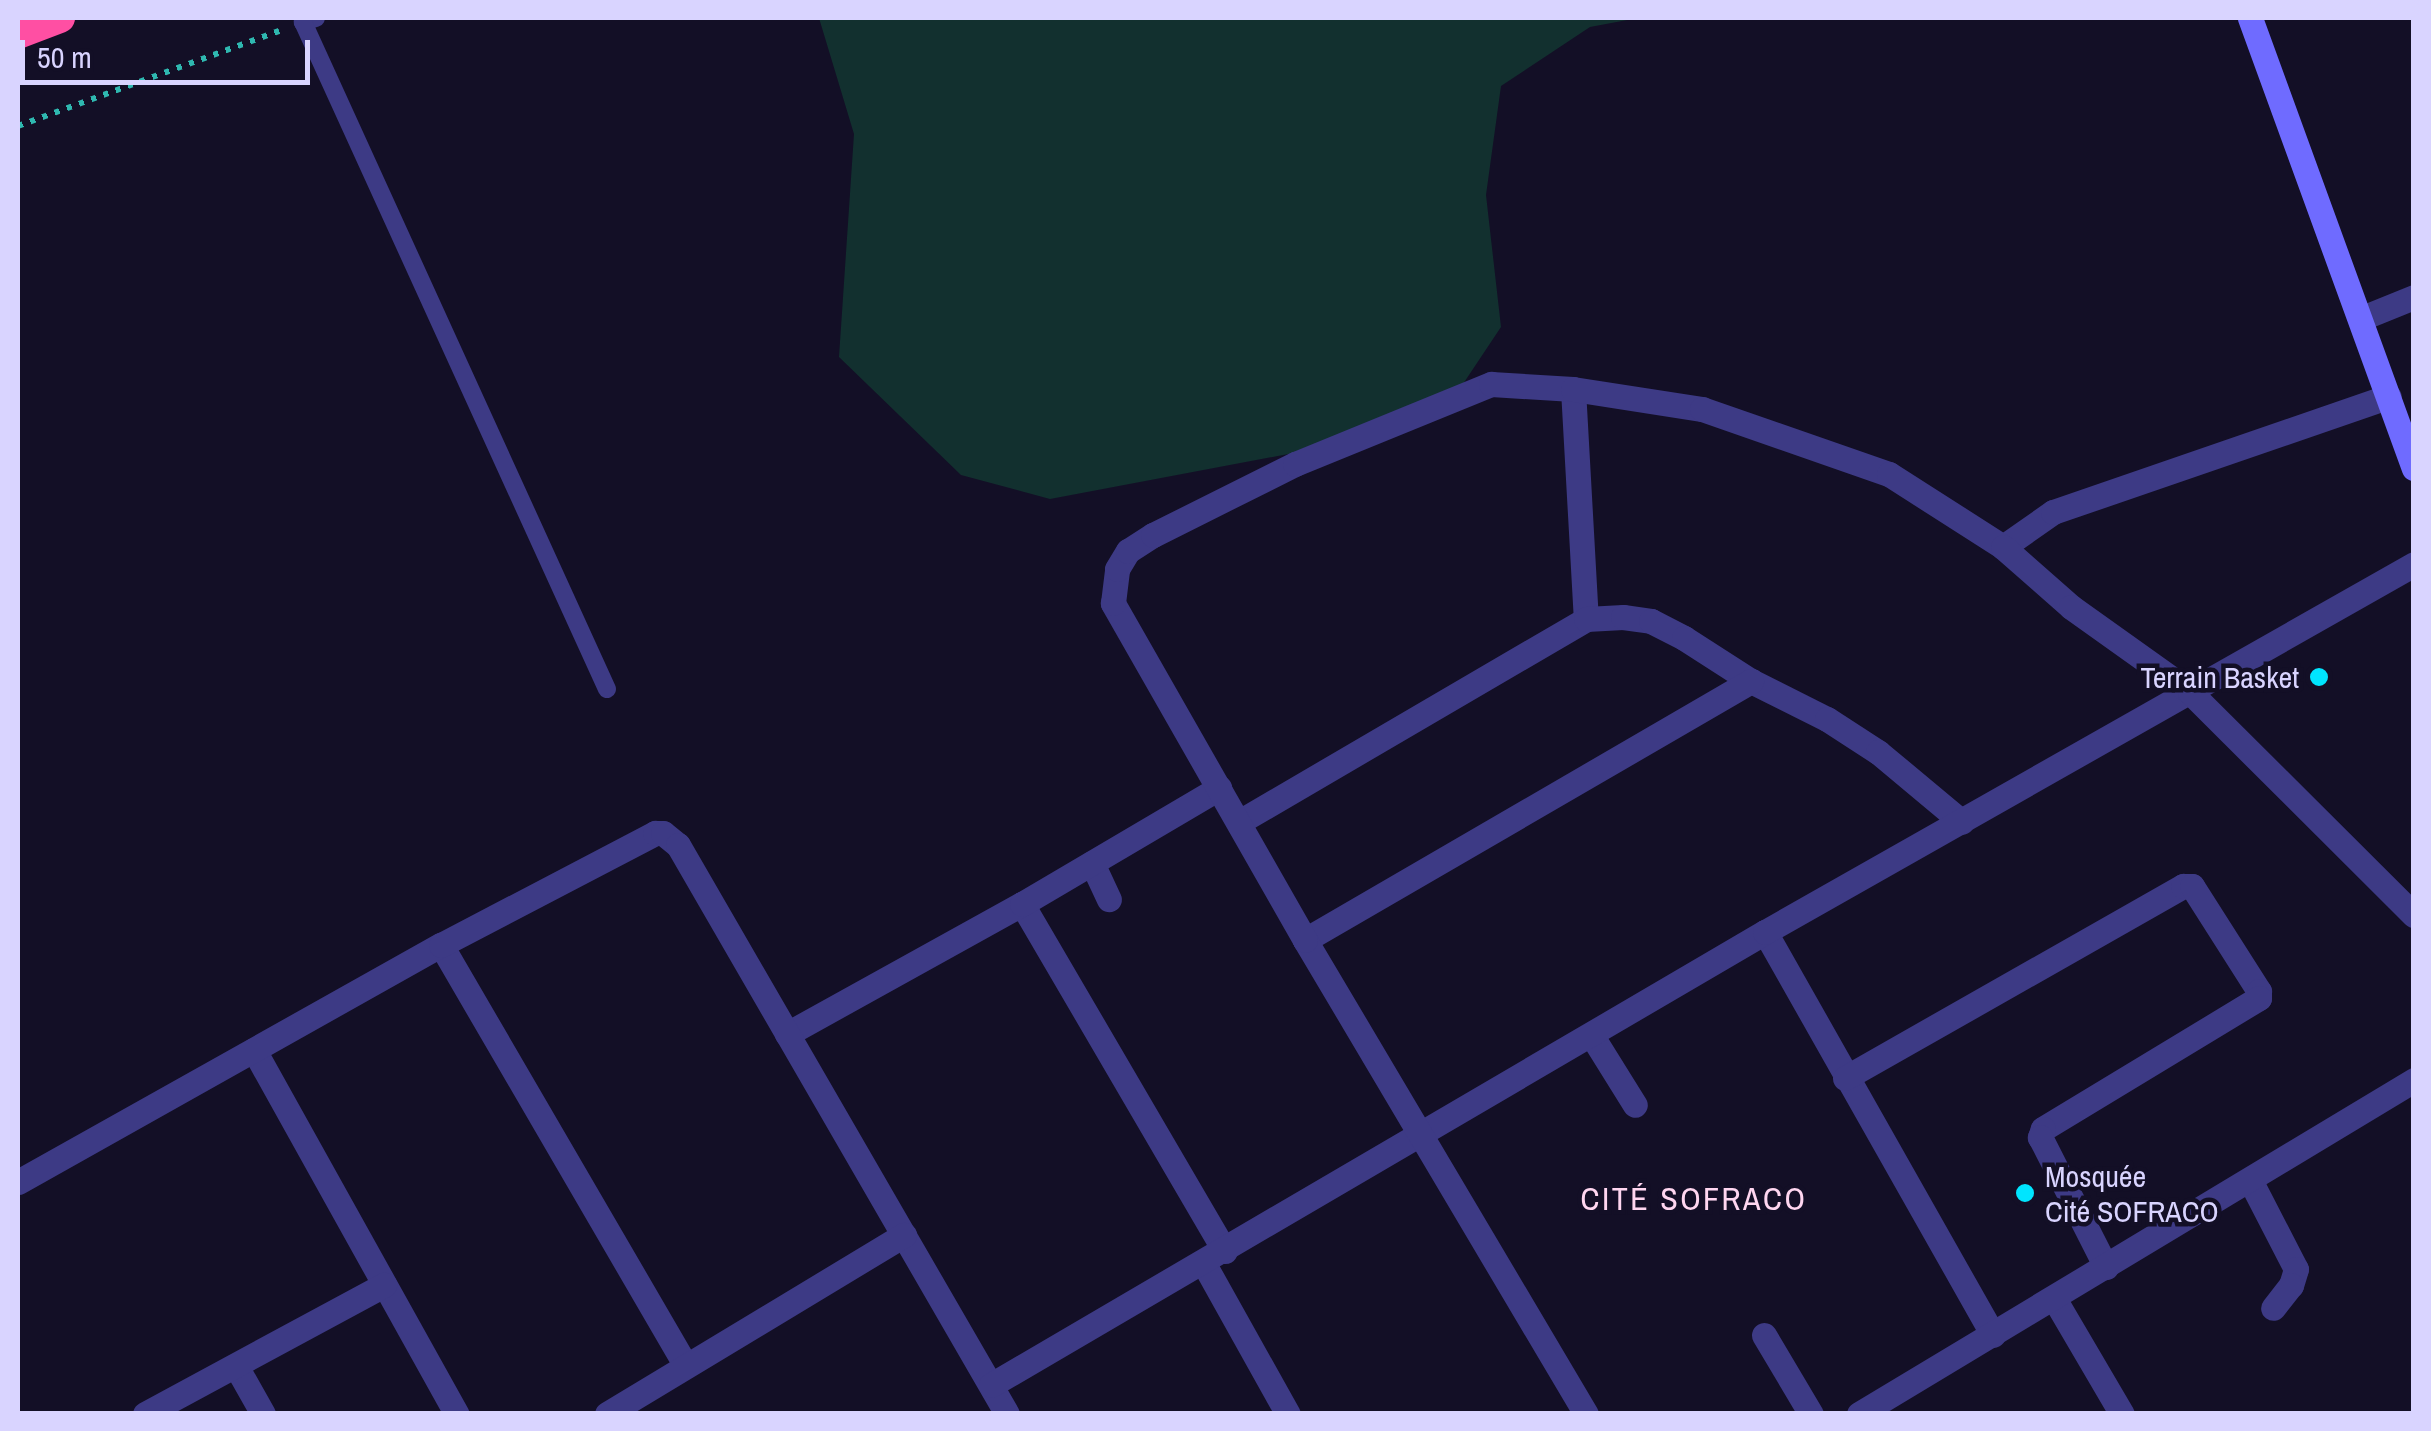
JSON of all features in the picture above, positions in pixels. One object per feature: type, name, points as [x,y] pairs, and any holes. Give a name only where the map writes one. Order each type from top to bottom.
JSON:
[{"type":"highway","points":[[18,34],[60,18]]},
{"type":"main road","points":[[2250,18],[2414,468]]},
{"type":"street","points":[[2362,318],[2414,297]]},
{"type":"street","points":[[1586,1414],[1305,940],[1114,602],[1112,586],[1128,551],[1295,464],[1491,384],[1573,389],[1702,408],[1889,474],[2003,547],[2072,607],[2190,692],[2414,915]]},
{"type":"street","points":[[1573,389],[1586,618]]},
{"type":"street","points":[[2003,547],[2053,512],[2389,396]]},
{"type":"street","points":[[991,1385],[1766,932],[2414,564]]},
{"type":"street","points":[[1240,822],[1586,618],[1651,621],[1751,682],[1827,719],[1878,752],[1962,822]]},
{"type":"street","points":[[1305,940],[1751,682]]},
{"type":"street","points":[[787,1034],[1022,904],[1220,788]]},
{"type":"street","points":[[18,1182],[441,945],[656,832],[663,833],[678,845],[1007,1414]]},
{"type":"street","points":[[1092,863],[1109,898]]},
{"type":"street","points":[[1844,1078],[2183,886],[2192,886],[2259,991],[2259,998],[2044,1128],[2040,1137],[2106,1267]]},
{"type":"street","points":[[1022,904],[1214,1258],[1288,1414]]},
{"type":"street","points":[[1766,932],[1844,1078],[1993,1335]]},
{"type":"street","points":[[441,945],[685,1364]]},
{"type":"street","points":[[1592,1036],[1635,1106]]},
{"type":"street","points":[[254,1050],[457,1414]]},
{"type":"street","points":[[1859,1414],[2055,1300],[2414,1080]]},
{"type":"street","points":[[2250,1180],[2296,1270],[2292,1286],[2273,1308]]},
{"type":"street","points":[[607,1414],[904,1236]]},
{"type":"street","points":[[145,1414],[384,1285]]},
{"type":"street","points":[[2055,1300],[2122,1414]]},
{"type":"street","points":[[1764,1335],[1811,1414]]},
{"type":"street","points":[[236,1366],[262,1414]]},
{"type":"lane","points":[[310,20],[607,689]]},
{"type":"path","points":[[18,126],[310,20]]},
{"type":"green space","points":[[819,18],[1638,18],[1590,27],[1501,86],[1486,195],[1501,327],[1461,387],[1357,441],[1050,499],[961,475],[839,357],[854,134]]},
{"type":"place","name":"Terrain Basket","points":[[2319,677]]},
{"type":"place","name":"Mosquée Cité SOFRACO","points":[[2025,1193]]},
{"type":"district","name":"CITÉ SOFRACO","points":[[1694,1199]]}]
